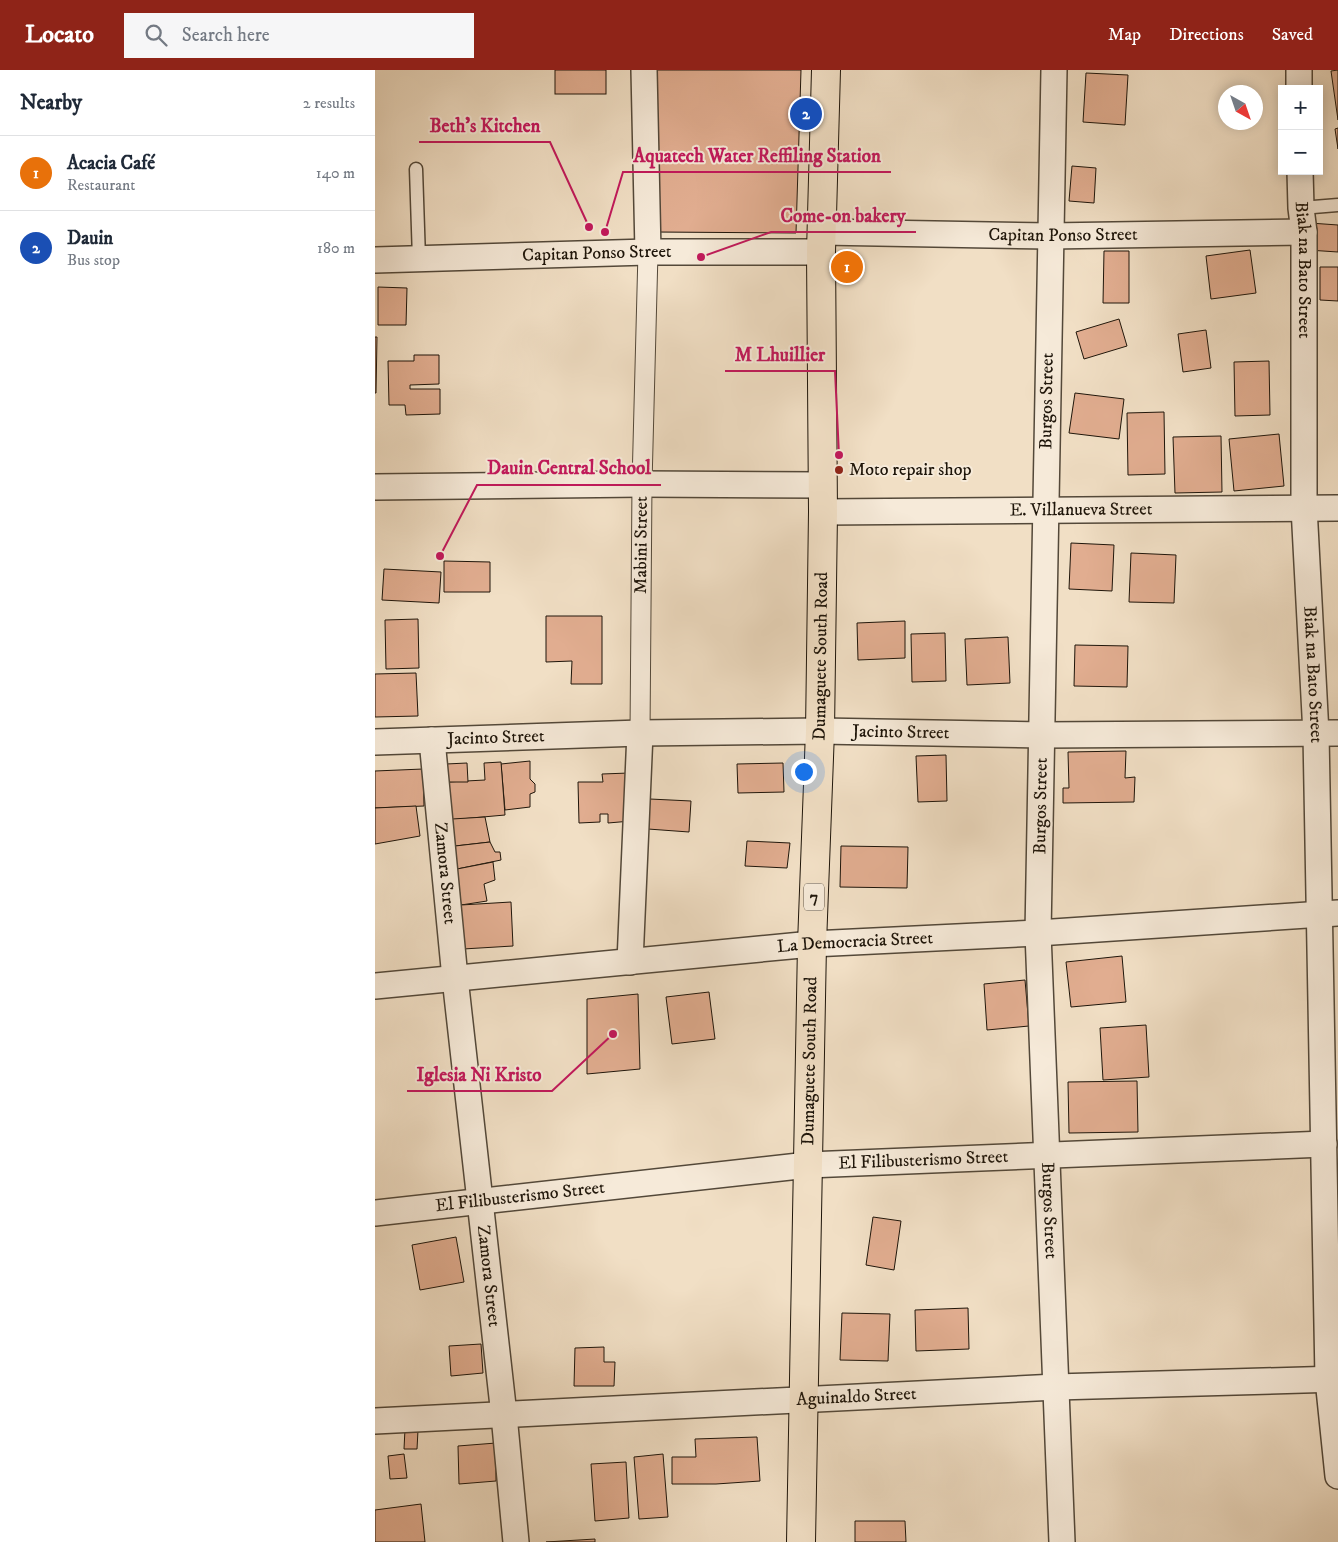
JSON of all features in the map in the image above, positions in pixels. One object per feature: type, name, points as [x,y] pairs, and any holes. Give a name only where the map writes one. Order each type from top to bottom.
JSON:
[{"type":"highway","name":"Dumaguete South Road","points":[[801,1542],[812,944],[821,732],[823,512],[821,242],[826,70]]},
{"type":"street","name":"Mabini Street","points":[[630,962],[640,733],[642,484],[648,252],[643,70]]},
{"type":"street","name":"Burgos Street","points":[[1054,70],[1038,933],[1062,1542]]},
{"type":"street","points":[[1299,70],[1299,85]]},
{"type":"street","name":"Biak na Bato Street","points":[[1300,175],[1304,232],[1304,507],[1327,734],[1329,913],[1324,1144],[1338,1476]]},
{"type":"street","name":"Capitan Ponso Street","points":[[375,260],[648,252],[821,242],[1304,232]]},
{"type":"street","points":[[375,487],[642,484],[822,485]]},
{"type":"street","name":"E. Villanueva Street","points":[[823,512],[1045,512],[1338,508]]},
{"type":"street","name":"Jacinto Street","points":[[375,742],[640,733],[1327,734]]},
{"type":"street","name":"Zamora Street","points":[[432,740],[455,978],[505,1415],[516,1542]]},
{"type":"street","name":"La Democracia Street","points":[[375,986],[812,944],[1038,933],[1329,913]]},
{"type":"street","name":"El Filibusterismo Street","points":[[375,1213],[808,1165],[1324,1144]]},
{"type":"street","name":"Aguinaldo Street","points":[[375,1421],[1057,1387],[1333,1379]]},
{"type":"lane","points":[[416,169],[419,259]]},
{"type":"lane","points":[[1301,208],[1338,205]]},
{"type":"building","points":[[555,70],[606,70],[606,94],[555,94]]},
{"type":"building","points":[[657,70],[801,70],[796,233],[655,232]]},
{"type":"building","points":[[1338,70],[1338,120],[1331,71]]},
{"type":"building","points":[[1086,73],[1128,75],[1125,125],[1083,122]]},
{"type":"building","points":[[1338,128],[1338,149],[1335,129]]},
{"type":"building","points":[[1072,166],[1096,168],[1094,203],[1069,201]]},
{"type":"building","points":[[1310,223],[1338,225],[1338,252],[1308,250]]},
{"type":"building","points":[[1250,250],[1256,293],[1211,299],[1206,256]]},
{"type":"building","points":[[1104,251],[1129,251],[1129,303],[1103,303]]},
{"type":"building","points":[[1320,267],[1338,267],[1338,301],[1320,300]]},
{"type":"building","points":[[378,287],[407,288],[406,325],[378,325]]},
{"type":"building","points":[[1119,319],[1127,346],[1084,359],[1076,332]]},
{"type":"building","points":[[1206,330],[1211,368],[1183,372],[1178,334]]},
{"type":"building","points":[[375,337],[377,337],[376,393],[375,393]]},
{"type":"building","points":[[414,355],[439,355],[439,384],[410,385],[410,389],[440,389],[440,414],[406,415],[405,405],[389,405],[388,361],[414,361]]},
{"type":"building","points":[[1269,361],[1270,415],[1235,416],[1234,362]]},
{"type":"building","points":[[1075,393],[1124,399],[1119,439],[1069,433]]},
{"type":"building","points":[[1164,412],[1165,474],[1128,475],[1127,413]]},
{"type":"building","points":[[1279,434],[1284,486],[1234,491],[1229,439]]},
{"type":"building","points":[[1221,436],[1222,492],[1175,493],[1173,437]]},
{"type":"building","points":[[1071,543],[1114,545],[1112,591],[1069,589]]},
{"type":"building","points":[[1131,553],[1176,555],[1174,603],[1129,602]]},
{"type":"building","points":[[444,561],[490,562],[490,592],[444,592]]},
{"type":"building","points":[[384,569],[441,572],[439,603],[382,600]]},
{"type":"building","points":[[546,616],[602,616],[602,684],[571,684],[572,661],[546,662]]},
{"type":"building","points":[[418,619],[419,668],[386,669],[385,620]]},
{"type":"building","points":[[905,621],[905,658],[858,660],[857,623]]},
{"type":"building","points":[[945,633],[946,681],[912,682],[911,634]]},
{"type":"building","points":[[1008,637],[1010,683],[967,685],[965,639]]},
{"type":"building","points":[[1075,645],[1128,646],[1127,687],[1074,686]]},
{"type":"building","points":[[416,673],[418,716],[375,717],[375,674]]},
{"type":"building","points":[[1126,751],[1125,778],[1135,777],[1134,802],[1063,803],[1063,788],[1069,788],[1068,752]]},
{"type":"building","points":[[946,755],[947,801],[918,802],[916,756]]},
{"type":"building","points":[[530,761],[530,779],[535,784],[535,792],[530,794],[530,807],[505,810],[501,764]]},
{"type":"building","points":[[501,762],[505,815],[449,820],[447,782],[485,780],[484,763]]},
{"type":"building","points":[[467,763],[468,782],[447,782],[446,764]]},
{"type":"building","points":[[783,763],[784,792],[738,793],[737,764]]},
{"type":"building","points":[[423,769],[424,806],[375,808],[375,771]]},
{"type":"building","points":[[629,773],[631,821],[608,823],[608,814],[600,814],[600,822],[579,823],[578,782],[603,782],[602,774]]},
{"type":"building","points":[[650,799],[691,801],[689,832],[648,829]]},
{"type":"building","points":[[416,806],[420,836],[375,844],[375,808]]},
{"type":"building","points":[[485,817],[490,842],[455,846],[452,819]]},
{"type":"building","points":[[747,841],[790,843],[787,868],[745,866]]},
{"type":"building","points":[[490,842],[495,852],[500,852],[501,860],[457,869],[455,846]]},
{"type":"building","points":[[841,846],[908,847],[907,888],[840,887]]},
{"type":"building","points":[[493,862],[495,880],[484,884],[487,901],[461,905],[457,869]]},
{"type":"building","points":[[511,902],[513,946],[463,949],[461,905]]},
{"type":"building","points":[[1122,956],[1126,1002],[1071,1007],[1066,962]]},
{"type":"building","points":[[1025,980],[1029,1026],[987,1030],[984,984]]},
{"type":"building","points":[[709,992],[715,1039],[672,1044],[666,997]]},
{"type":"building","points":[[638,994],[640,1069],[587,1074],[587,999]]},
{"type":"building","points":[[1146,1025],[1149,1077],[1103,1080],[1100,1028]]},
{"type":"building","points":[[1137,1081],[1138,1132],[1069,1133],[1068,1082]]},
{"type":"building","points":[[873,1217],[901,1221],[894,1270],[866,1265]]},
{"type":"building","points":[[456,1237],[464,1282],[420,1290],[412,1245]]},
{"type":"building","points":[[968,1308],[969,1349],[916,1351],[915,1310]]},
{"type":"building","points":[[842,1313],[890,1314],[888,1361],[840,1360]]},
{"type":"building","points":[[481,1344],[483,1373],[451,1376],[449,1346]]},
{"type":"building","points":[[604,1347],[604,1362],[615,1362],[614,1386],[574,1386],[575,1348]]},
{"type":"building","points":[[405,1429],[418,1430],[417,1449],[404,1449]]},
{"type":"building","points":[[757,1437],[760,1481],[672,1484],[672,1457],[696,1457],[695,1439]]},
{"type":"building","points":[[496,1443],[496,1481],[459,1484],[458,1446]]},
{"type":"building","points":[[404,1454],[407,1478],[390,1479],[388,1456]]},
{"type":"building","points":[[663,1454],[668,1517],[639,1519],[634,1457]]},
{"type":"building","points":[[626,1462],[629,1518],[595,1521],[591,1464]]},
{"type":"building","points":[[421,1504],[425,1542],[375,1542],[375,1510]]},
{"type":"building","points":[[855,1521],[905,1521],[906,1542],[855,1542]]},
{"type":"building","points":[[595,1539],[595,1542],[546,1542]]},
{"type":"place","name":"Dauin","points":[[806,114]]},
{"type":"place","name":"Beth's Kitchen","points":[[589,227]]},
{"type":"place","name":"Aquatech Water Reffiling Station","points":[[605,232]]},
{"type":"place","name":"Come-on bakery","points":[[701,257]]},
{"type":"place","name":"Acacia Café","points":[[847,267]]},
{"type":"place","name":"M Lhuillier","points":[[839,455]]},
{"type":"place","name":"Moto repair shop","points":[[839,470]]},
{"type":"place","name":"Dauin Central School","points":[[440,556]]},
{"type":"place","name":"Iglesia Ni Kristo","points":[[613,1034]]}]
